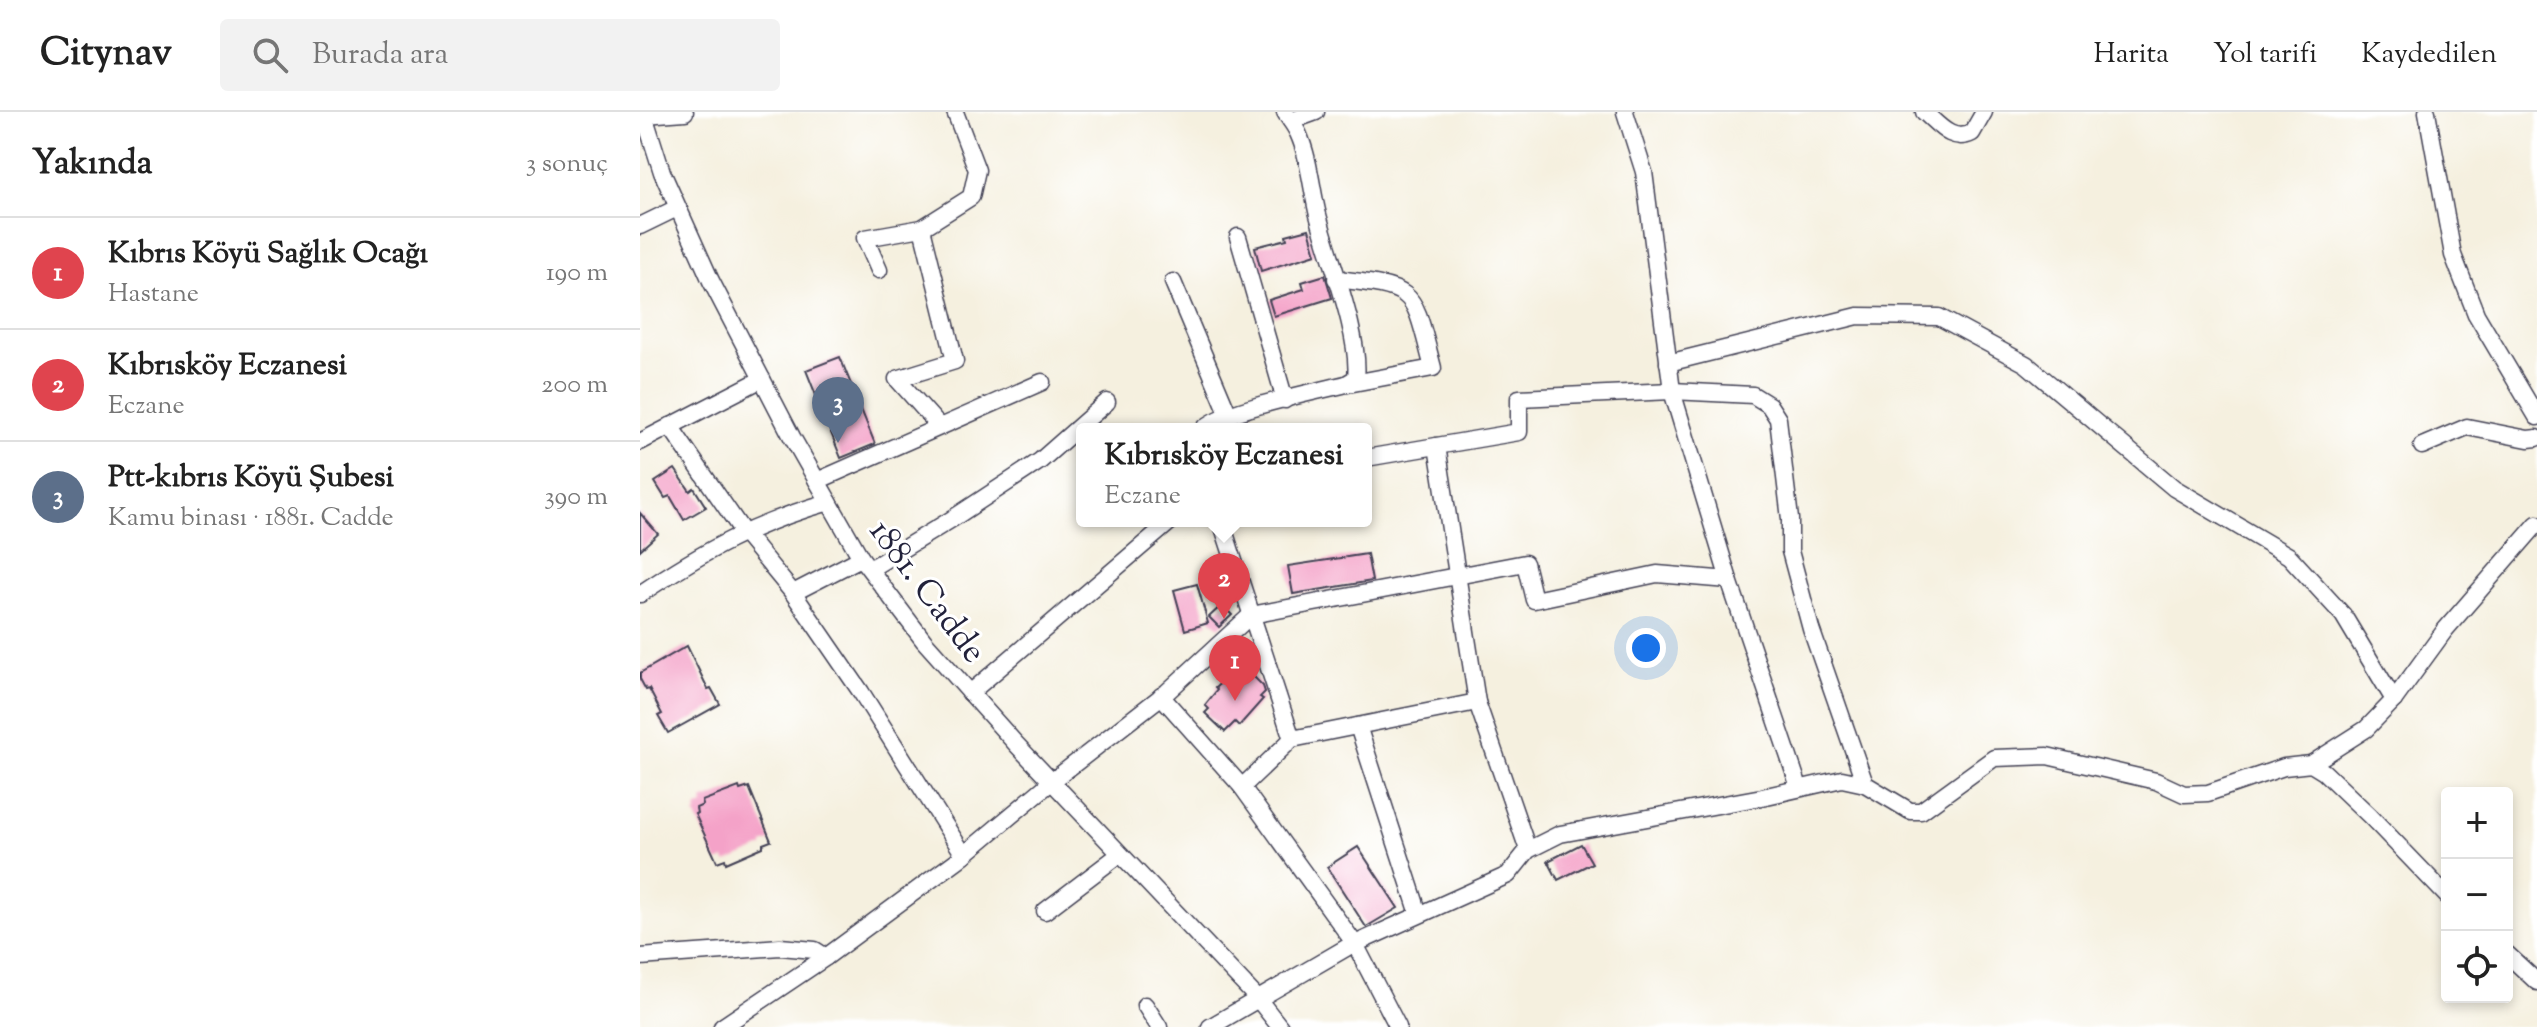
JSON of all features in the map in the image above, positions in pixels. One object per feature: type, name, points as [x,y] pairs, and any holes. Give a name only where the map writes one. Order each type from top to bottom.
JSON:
[{"type":"street","points":[[643,113],[685,112]]},
{"type":"street","points":[[879,270],[865,238],[922,228],[971,197],[977,170],[955,112]]},
{"type":"street","points":[[1316,112],[1288,116],[1298,132],[1308,165],[1316,208],[1357,364],[1356,378],[1346,384]]},
{"type":"street","points":[[1625,112],[1644,172],[1672,391],[1729,580],[1799,787]]},
{"type":"street","points":[[1924,112],[1949,134],[1959,137],[1972,133],[1984,112]]},
{"type":"street","points":[[2427,112],[2453,255],[2476,314],[2537,417]]},
{"type":"street","name":"1881. Cadde","points":[[643,113],[677,208],[762,379],[865,563],[924,641],[970,693],[1258,999],[1280,1027]]},
{"type":"street","points":[[640,226],[677,208]]},
{"type":"street","points":[[922,228],[955,361],[897,379],[939,426]]},
{"type":"street","points":[[1238,237],[1285,400]]},
{"type":"street","points":[[1210,423],[1229,415],[1346,384],[1433,368],[1412,299],[1400,289],[1378,283],[1336,279]]},
{"type":"street","points":[[1173,282],[1229,415]]},
{"type":"street","points":[[1668,363],[1858,316],[1939,317],[2026,364],[2174,488],[2289,556],[2343,615],[2394,700]]},
{"type":"street","points":[[640,442],[762,379]]},
{"type":"street","points":[[817,481],[1042,382]]},
{"type":"street","points":[[1372,457],[1519,432],[1519,398],[1672,391],[1753,395],[1769,405],[1778,419],[1790,519],[1790,551],[1811,629],[1865,784]]},
{"type":"street","points":[[1083,423],[1107,402]]},
{"type":"street","points":[[670,426],[743,532],[793,593],[861,692],[964,855]]},
{"type":"street","points":[[2422,446],[2467,427],[2537,438]]},
{"type":"street","points":[[793,593],[865,563],[952,519],[1040,461],[1076,429]]},
{"type":"street","points":[[1437,446],[1477,702],[1528,850]]},
{"type":"street","points":[[640,594],[678,568],[743,532],[829,502]]},
{"type":"street","points":[[1210,1027],[1355,944],[1508,875],[1528,850],[1560,834],[1842,779],[1865,784],[1910,811],[1921,811],[1994,758],[2047,756],[2156,781],[2184,794],[2208,793],[2284,767],[2311,764],[2366,729],[2394,700],[2445,630],[2537,524]]},
{"type":"street","points":[[970,693],[1164,527]]},
{"type":"street","points":[[1223,527],[1292,739]]},
{"type":"street","points":[[722,1027],[826,957],[964,855],[1161,696],[1251,615],[1525,563],[1534,600],[1657,574],[1729,580]]},
{"type":"street","points":[[1161,696],[1242,787],[1355,944],[1398,1027]]},
{"type":"street","points":[[1242,787],[1292,739],[1477,702]]},
{"type":"street","points":[[1358,726],[1419,914]]},
{"type":"street","points":[[2311,764],[2324,772],[2370,816],[2441,890]]},
{"type":"street","points":[[1045,911],[1120,854]]},
{"type":"street","points":[[640,957],[780,947],[815,950],[826,957]]},
{"type":"street","points":[[2513,959],[2536,979]]},
{"type":"street","points":[[1145,1005],[1159,1027]]},
{"type":"building","points":[[1309,229],[1316,254],[1261,271],[1255,247],[1287,239],[1286,235]]},
{"type":"building","points":[[1325,275],[1332,298],[1274,316],[1269,300],[1304,289],[1302,282]]},
{"type":"building","points":[[840,357],[875,444],[841,458],[806,370]]},
{"type":"building","points":[[675,469],[690,491],[694,488],[706,507],[684,520],[670,496],[665,498],[655,482]]},
{"type":"building","points":[[640,513],[658,534],[640,550]]},
{"type":"building","points":[[1367,554],[1372,581],[1293,594],[1288,566]]},
{"type":"building","points":[[1197,584],[1208,623],[1185,630],[1174,590]]},
{"type":"building","points":[[1222,605],[1232,615],[1219,627],[1209,617]]},
{"type":"building","points":[[687,646],[708,689],[711,688],[720,704],[668,733],[658,716],[662,714],[640,679],[640,673]]},
{"type":"building","points":[[1241,671],[1245,675],[1249,672],[1265,692],[1260,697],[1263,699],[1239,726],[1235,722],[1225,732],[1205,713],[1209,709],[1205,705],[1217,690],[1215,688]]},
{"type":"building","points":[[739,787],[740,790],[749,787],[771,841],[726,863],[725,859],[717,862],[695,814],[696,808],[703,805],[702,801]]},
{"type":"building","points":[[1581,844],[1592,863],[1558,880],[1548,861]]},
{"type":"building","points":[[1358,847],[1398,908],[1366,927],[1327,867]]},
{"type":"place","name":"Ptt-kıbrıs Köyü Şubesi","points":[[838,443]]},
{"type":"place","name":"Kıbrısköy Eczanesi","points":[[1224,619]]},
{"type":"place","name":"Kıbrıs Köyü Sağlık Ocağı","points":[[1235,701]]}]
